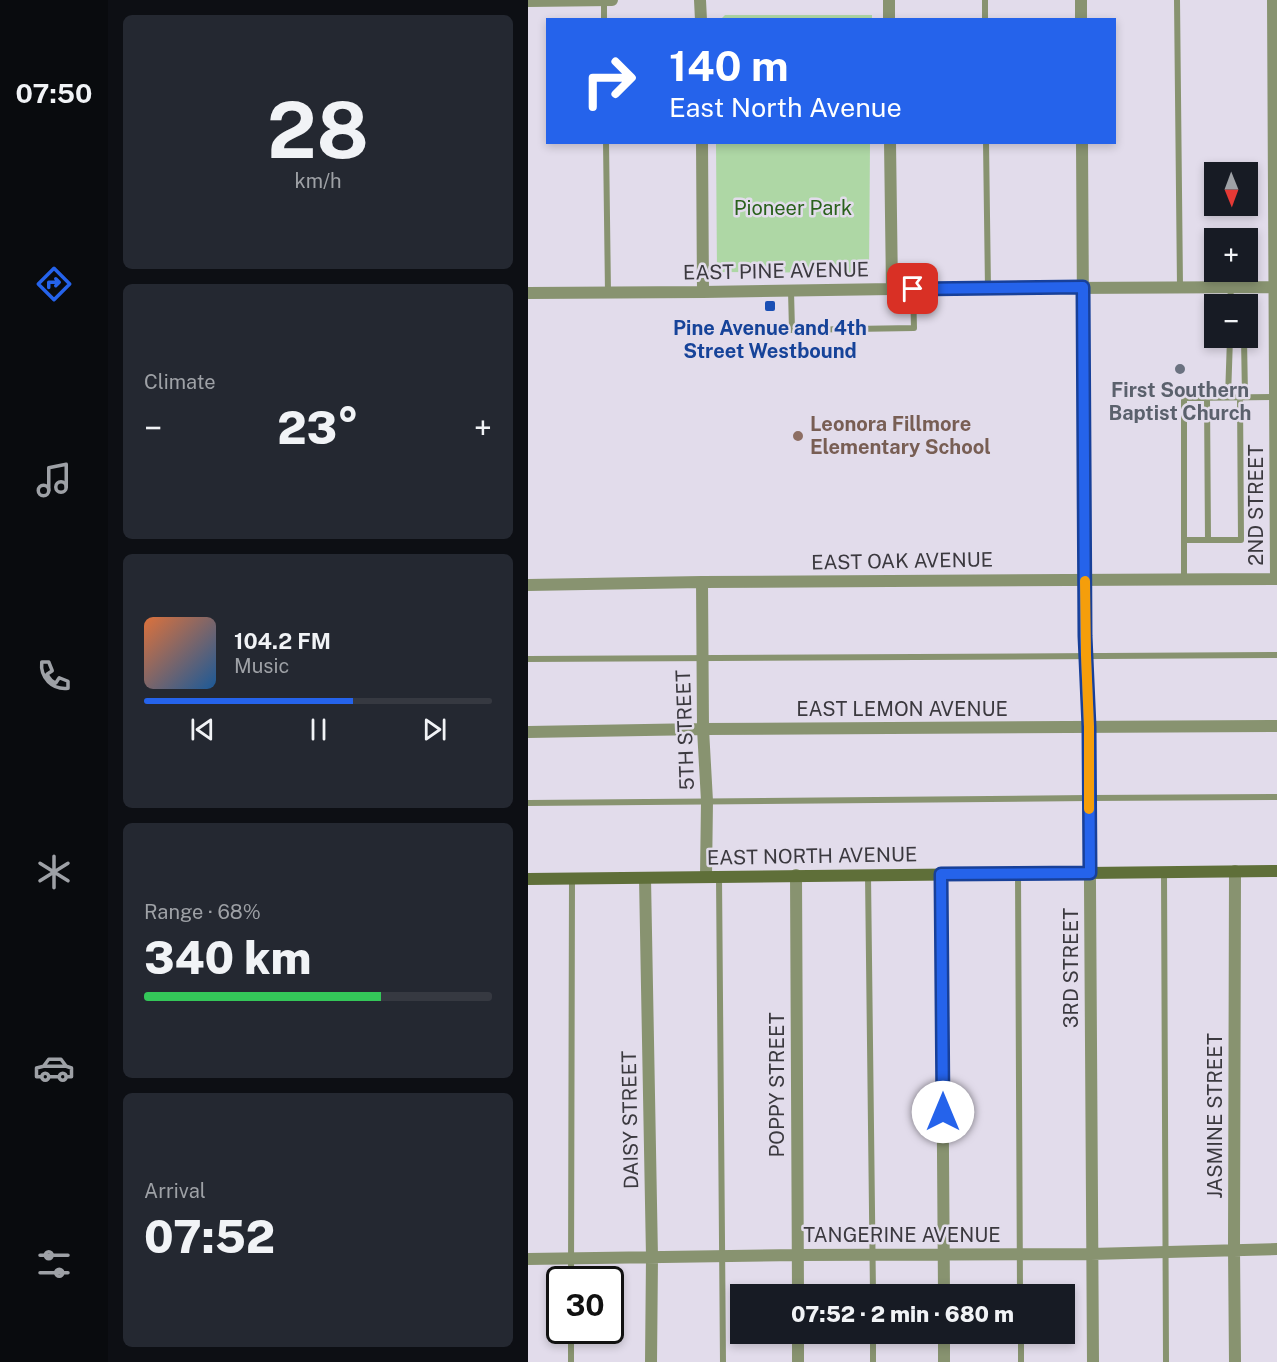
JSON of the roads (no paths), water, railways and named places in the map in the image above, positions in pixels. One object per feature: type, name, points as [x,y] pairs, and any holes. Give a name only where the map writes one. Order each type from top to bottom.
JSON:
[{"type":"street","points":[[528,1],[612,0]]},
{"type":"street","points":[[700,0],[700,18]]},
{"type":"street","points":[[889,0],[889,18]]},
{"type":"street","points":[[1081,0],[1081,18]]},
{"type":"street","name":"2ND STREET","points":[[1273,0],[1277,579]]},
{"type":"street","points":[[702,144],[703,292]]},
{"type":"street","points":[[890,144],[891,289]]},
{"type":"street","name":"3RD STREET","points":[[1082,144],[1093,1362]]},
{"type":"street","name":"EAST PINE AVENUE","points":[[528,293],[1275,287]]},
{"type":"street","name":"EAST OAK AVENUE","points":[[528,585],[1277,579]]},
{"type":"street","name":"5TH STREET","points":[[702,582],[703,729],[707,801],[706,876]]},
{"type":"street","name":"EAST LEMON AVENUE","points":[[528,732],[1277,726]]},
{"type":"street","name":"JASMINE STREET","points":[[1234,871],[1235,1362]]},
{"type":"street","name":"EAST NORTH AVENUE","points":[[528,879],[1277,871]]},
{"type":"street","points":[[941,874],[944,1284]]},
{"type":"street","name":"POPPY STREET","points":[[796,875],[798,1284]]},
{"type":"street","name":"DAISY STREET","points":[[645,878],[652,1257],[651,1362]]},
{"type":"street","name":"TANGERINE AVENUE","points":[[528,1259],[1091,1254],[1277,1249]]},
{"type":"street","points":[[798,1344],[798,1362]]},
{"type":"street","points":[[944,1344],[944,1362]]},
{"type":"lane","points":[[604,0],[604,18]]},
{"type":"lane","points":[[985,0],[985,18]]},
{"type":"lane","points":[[1178,0],[1180,287]]},
{"type":"lane","points":[[606,144],[608,293]]},
{"type":"lane","points":[[986,144],[988,289]]},
{"type":"lane","points":[[1231,287],[1231,294]]},
{"type":"lane","points":[[791,291],[792,330],[914,328],[913,289]]},
{"type":"lane","points":[[1228,397],[1230,348]]},
{"type":"lane","points":[[1184,540],[1241,540],[1244,348]]},
{"type":"lane","points":[[1184,579],[1184,398],[1275,397]]},
{"type":"lane","points":[[1207,398],[1208,540]]},
{"type":"lane","points":[[528,659],[1277,655]]},
{"type":"lane","points":[[528,803],[1277,797]]},
{"type":"lane","points":[[1164,872],[1166,1362]]},
{"type":"lane","points":[[1018,873],[1020,1284]]},
{"type":"lane","points":[[868,875],[873,1284]]},
{"type":"lane","points":[[719,877],[723,1362]]},
{"type":"lane","points":[[571,1266],[572,879]]},
{"type":"lane","points":[[571,1344],[571,1362]]},
{"type":"lane","points":[[873,1344],[873,1362]]},
{"type":"lane","points":[[1020,1344],[1021,1362]]},
{"type":"place","name":"Pine Avenue and 4th Street Westbound","points":[[770,306]]},
{"type":"place","name":"First Southern Baptist Church","points":[[1180,369]]},
{"type":"place","name":"Leonora Fillmore Elementary School","points":[[798,436]]},
{"type":"park label","name":"Pioneer Park","points":[[793,208]]}]
